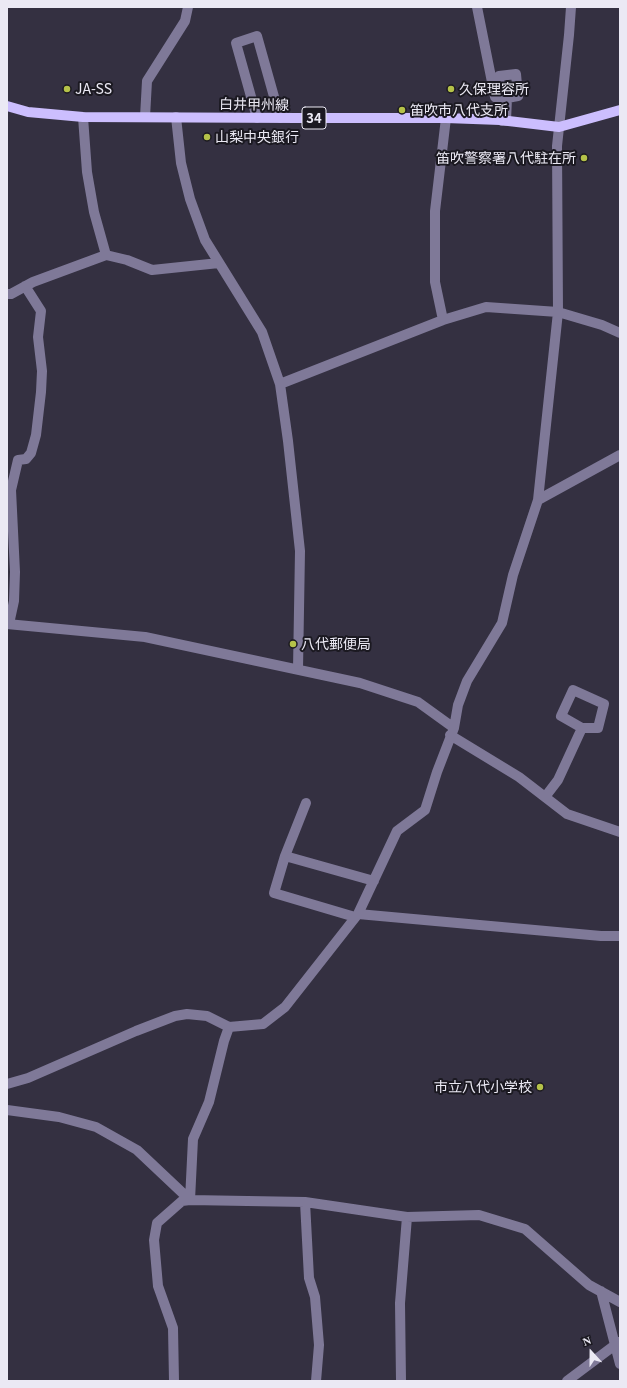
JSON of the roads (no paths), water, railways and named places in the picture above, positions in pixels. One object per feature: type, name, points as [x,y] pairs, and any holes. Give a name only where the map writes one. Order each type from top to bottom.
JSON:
[{"type":"main road","name":"白井甲州線","points":[[7,106],[28,112],[83,117],[446,118],[503,121],[559,127],[620,110]]},
{"type":"street","points":[[145,116],[147,81],[185,22],[188,7]]},
{"type":"street","points":[[477,7],[503,121]]},
{"type":"street","points":[[7,1084],[28,1078],[136,1031],[175,1016],[187,1014],[207,1016],[229,1027],[263,1024],[285,1007],[357,916],[397,831],[425,810],[452,732],[458,705],[467,681],[502,623],[513,575],[538,500],[558,312],[557,146],[571,7]]},
{"type":"street","points":[[257,118],[236,42],[258,36],[280,118]]},
{"type":"street","points":[[83,117],[87,172],[94,212],[106,255]]},
{"type":"street","points":[[176,117],[181,163],[190,199],[205,240],[262,332],[280,384],[300,551],[298,669]]},
{"type":"street","points":[[443,320],[435,282],[435,210],[446,118]]},
{"type":"street","points":[[7,294],[33,282],[106,255],[128,260],[152,270],[219,263]]},
{"type":"street","points":[[25,286],[41,311],[38,337],[42,371],[41,392],[36,435],[32,453],[26,459],[18,460],[11,490],[15,572],[14,601],[8,624],[146,637],[360,683],[418,702],[452,732],[519,777],[567,814],[620,832]]},
{"type":"street","points":[[280,384],[443,320],[486,307],[558,312],[602,325],[620,333]]},
{"type":"street","points":[[538,500],[620,455]]},
{"type":"street","points":[[573,690],[604,704],[598,728],[582,728],[561,716],[573,690]]},
{"type":"street","points":[[546,797],[558,780],[582,728]]},
{"type":"street","points":[[306,803],[284,856],[274,893],[357,916],[601,936],[620,936]]},
{"type":"street","points":[[284,856],[374,881]]},
{"type":"street","points":[[190,1200],[194,1139],[208,1102],[229,1027]]},
{"type":"street","points":[[7,1110],[60,1117],[96,1127],[137,1150],[190,1200]]},
{"type":"street","points":[[174,1381],[173,1328],[158,1286],[154,1240],[158,1223],[182,1201],[305,1202],[407,1217],[479,1216],[525,1229],[589,1286],[620,1302]]},
{"type":"street","points":[[305,1202],[309,1278],[316,1297],[319,1345],[316,1381]]},
{"type":"street","points":[[401,1381],[400,1303],[407,1217]]},
{"type":"street","points":[[601,1291],[617,1343],[620,1364]]},
{"type":"street","points":[[568,1381],[617,1343]]},
{"type":"place","name":"JA-SS","points":[[67,89]]},
{"type":"place","name":"久保理容所","points":[[451,89]]},
{"type":"place","name":"笛吹市八代支所","points":[[402,110]]},
{"type":"place","name":"山梨中央銀行","points":[[207,137]]},
{"type":"place","name":"笛吹警察署八代駐在所","points":[[584,158]]},
{"type":"place","name":"八代郵便局","points":[[293,644]]},
{"type":"place","name":"市立八代小学校","points":[[540,1087]]}]
